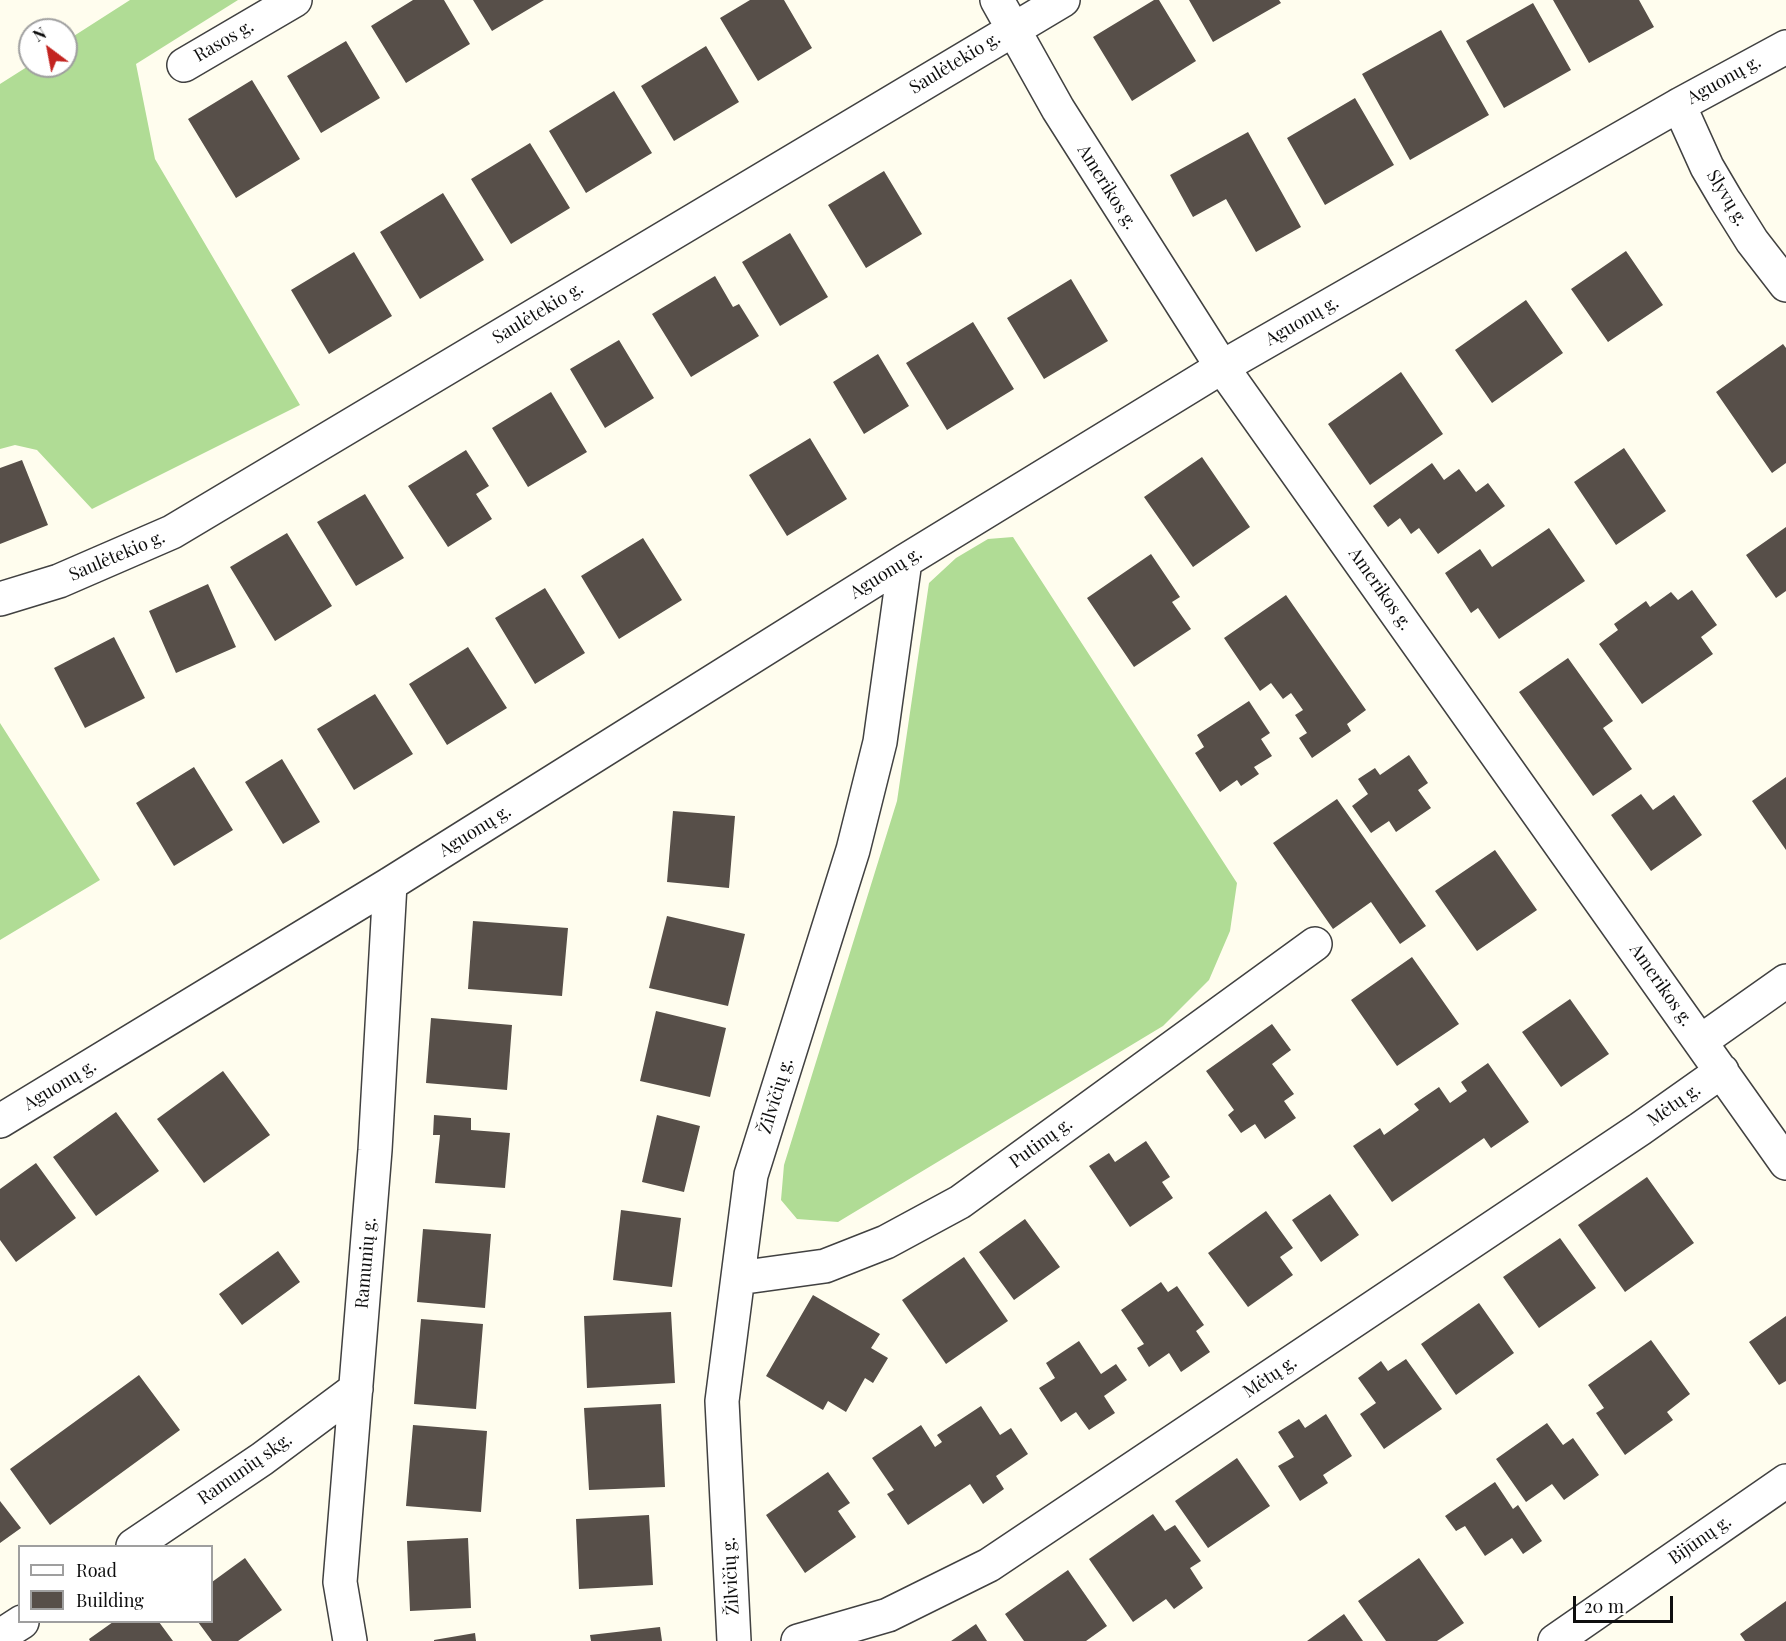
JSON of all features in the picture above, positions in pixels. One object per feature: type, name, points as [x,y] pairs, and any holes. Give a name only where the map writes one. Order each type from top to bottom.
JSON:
[{"type":"street","name":"Rasos g.","points":[[184,65],[295,0]]},
{"type":"street","name":"Amerikos g.","points":[[997,0],[1058,109],[1222,367],[1786,1163]]},
{"type":"street","name":"Saulėtekio g.","points":[[0,599],[59,581],[172,532],[1063,0]]},
{"type":"street","name":"Aguonų g.","points":[[0,1121],[390,884],[905,561],[1222,367],[1679,105],[1786,47]]},
{"type":"street","name":"Slyvų g.","points":[[1679,105],[1707,167],[1727,201],[1752,241],[1786,285]]},
{"type":"street","name":"Žilvičių g.","points":[[734,1641],[722,1401],[751,1174],[853,850],[880,742],[905,561]]},
{"type":"street","name":"Ramunių g.","points":[[350,1641],[340,1582],[375,1150],[390,884]]},
{"type":"street","name":"Putinų g.","points":[[738,1278],[825,1266],[886,1242],[960,1202],[1315,944]]},
{"type":"street","points":[[1701,1041],[1786,981]]},
{"type":"street","name":"Mėtų g.","points":[[798,1641],[888,1615],[989,1565],[1640,1130],[1722,1071]]},
{"type":"street","name":"Ramunių skg.","points":[[134,1545],[262,1459],[356,1389]]},
{"type":"street","name":"Bijūnų g.","points":[[1555,1641],[1786,1480]]},
{"type":"street","points":[[0,1636],[20,1623]]},
{"type":"green space","points":[[130,0],[238,0],[136,64],[155,159],[300,405],[92,509],[37,450],[15,445],[0,449],[0,84],[18,73],[18,78],[78,78],[78,33]]},
{"type":"green space","points":[[1013,537],[1237,883],[1230,931],[1209,980],[1163,1026],[838,1222],[797,1219],[781,1200],[784,1165],[897,801],[929,583],[956,558],[988,539]]},
{"type":"green space","points":[[0,723],[100,880],[0,940]]},
{"type":"building","points":[[413,0],[444,0],[470,44],[406,83],[371,26]]},
{"type":"building","points":[[473,0],[544,0],[492,31]]},
{"type":"building","points":[[750,0],[784,0],[812,48],[758,81],[720,18]]},
{"type":"building","points":[[1154,0],[1159,0],[1196,61],[1132,101],[1093,37]]},
{"type":"building","points":[[1189,0],[1279,0],[1281,3],[1213,42]]},
{"type":"building","points":[[1553,0],[1639,0],[1654,27],[1589,63]]},
{"type":"building","points":[[1533,3],[1571,70],[1504,108],[1466,41]]},
{"type":"building","points":[[1441,30],[1489,115],[1410,160],[1362,74]]},
{"type":"building","points":[[346,41],[380,98],[321,133],[287,76]]},
{"type":"building","points":[[706,46],[739,102],[674,141],[641,86]]},
{"type":"building","points":[[252,80],[300,159],[236,198],[188,119]]},
{"type":"building","points":[[614,91],[652,153],[586,193],[549,131]]},
{"type":"building","points":[[1355,98],[1394,165],[1325,205],[1287,138]]},
{"type":"building","points":[[1248,132],[1301,227],[1256,252],[1226,199],[1193,217],[1170,175]]},
{"type":"building","points":[[530,143],[570,208],[511,244],[471,179]]},
{"type":"building","points":[[884,171],[922,234],[866,268],[828,205]]},
{"type":"building","points":[[443,193],[484,260],[420,299],[380,232]]},
{"type":"building","points":[[790,233],[828,297],[780,326],[742,262]]},
{"type":"building","points":[[1626,251],[1663,305],[1608,342],[1571,289]]},
{"type":"building","points":[[354,252],[392,316],[329,354],[291,290]]},
{"type":"building","points":[[715,276],[733,307],[739,304],[759,336],[691,377],[652,314]]},
{"type":"building","points":[[1071,279],[1108,341],[1044,379],[1007,318]]},
{"type":"building","points":[[1526,300],[1563,353],[1492,403],[1455,350]]},
{"type":"building","points":[[973,322],[1014,389],[947,430],[906,363]]},
{"type":"building","points":[[619,340],[654,398],[605,428],[570,369]]},
{"type":"building","points":[[1783,344],[1786,348],[1786,463],[1772,473],[1716,392]]},
{"type":"building","points":[[878,354],[909,406],[864,434],[833,382]]},
{"type":"building","points":[[1401,372],[1443,434],[1370,485],[1328,424]]},
{"type":"building","points":[[551,392],[587,452],[528,487],[492,428]]},
{"type":"building","points":[[810,438],[847,499],[787,536],[749,475]]},
{"type":"building","points":[[1624,448],[1666,511],[1616,545],[1574,482]]},
{"type":"building","points":[[466,450],[489,486],[476,494],[492,519],[448,547],[408,486]]},
{"type":"building","points":[[1202,457],[1250,527],[1193,567],[1144,497]]},
{"type":"building","points":[[22,460],[48,525],[0,544],[0,468]]},
{"type":"building","points":[[1432,463],[1444,480],[1459,469],[1476,492],[1488,483],[1505,506],[1438,554],[1419,528],[1411,534],[1400,518],[1388,527],[1373,506]]},
{"type":"building","points":[[365,494],[404,558],[356,586],[317,522]]},
{"type":"building","points":[[1786,527],[1786,591],[1776,598],[1746,555]]},
{"type":"building","points":[[1549,528],[1585,581],[1499,639],[1478,608],[1471,613],[1445,573],[1480,549],[1492,567]]},
{"type":"building","points":[[287,533],[332,606],[275,641],[230,567]]},
{"type":"building","points":[[643,538],[682,600],[619,639],[581,576]]},
{"type":"building","points":[[1151,554],[1180,597],[1172,602],[1191,629],[1134,667],[1087,598]]},
{"type":"building","points":[[208,584],[236,647],[176,673],[149,611]]},
{"type":"building","points":[[545,588],[585,653],[535,684],[495,618]]},
{"type":"building","points":[[1692,590],[1717,625],[1701,637],[1713,654],[1642,704],[1599,644],[1618,630],[1614,624],[1646,601],[1650,607],[1671,592],[1678,600]]},
{"type":"building","points":[[1286,595],[1366,710],[1347,724],[1351,731],[1312,758],[1299,738],[1307,733],[1295,715],[1303,710],[1291,693],[1283,699],[1271,683],[1260,691],[1224,638]]},
{"type":"building","points":[[114,637],[145,698],[85,728],[54,668]]},
{"type":"building","points":[[468,647],[507,708],[447,745],[409,684]]},
{"type":"building","points":[[1568,658],[1613,721],[1603,728],[1632,769],[1593,796],[1519,692]]},
{"type":"building","points":[[375,694],[413,754],[354,790],[317,729]]},
{"type":"building","points":[[1249,701],[1270,733],[1261,739],[1272,756],[1254,767],[1259,774],[1241,786],[1237,780],[1220,792],[1195,753],[1204,747],[1197,735]]},
{"type":"building","points":[[1409,755],[1428,783],[1418,790],[1431,808],[1396,832],[1389,821],[1371,833],[1352,806],[1368,794],[1358,779],[1375,768],[1380,775]]},
{"type":"building","points":[[282,759],[320,822],[283,844],[245,782]]},
{"type":"building","points":[[194,767],[233,830],[174,866],[136,803]]},
{"type":"building","points":[[1786,777],[1786,850],[1752,801]]},
{"type":"building","points":[[1641,794],[1653,810],[1674,795],[1702,835],[1651,871],[1611,815]]},
{"type":"building","points":[[1337,799],[1426,926],[1400,944],[1371,902],[1333,929],[1273,843]]},
{"type":"building","points":[[673,811],[735,816],[729,888],[667,882]]},
{"type":"building","points":[[1495,850],[1537,910],[1477,951],[1435,891]]},
{"type":"building","points":[[667,916],[745,934],[728,1006],[649,988]]},
{"type":"building","points":[[473,921],[568,928],[562,996],[468,989]]},
{"type":"building","points":[[1412,957],[1459,1024],[1397,1066],[1351,1000]]},
{"type":"building","points":[[1570,999],[1609,1054],[1561,1087],[1522,1032]]},
{"type":"building","points":[[656,1011],[726,1028],[710,1097],[640,1081]]},
{"type":"building","points":[[431,1018],[512,1025],[507,1090],[426,1083]]},
{"type":"building","points":[[1272,1024],[1291,1050],[1272,1064],[1294,1094],[1284,1101],[1296,1118],[1265,1139],[1255,1124],[1241,1133],[1228,1115],[1234,1110],[1206,1071]]},
{"type":"building","points":[[1488,1063],[1529,1122],[1491,1148],[1484,1138],[1392,1202],[1353,1146],[1380,1128],[1384,1135],[1419,1110],[1414,1104],[1439,1087],[1450,1103],[1467,1091],[1461,1082]]},
{"type":"building","points":[[223,1071],[270,1135],[204,1183],[157,1119]]},
{"type":"building","points":[[116,1112],[159,1171],[96,1216],[53,1157]]},
{"type":"building","points":[[434,1115],[471,1118],[471,1130],[510,1133],[505,1188],[435,1183],[440,1135],[433,1135]]},
{"type":"building","points":[[657,1115],[700,1126],[684,1192],[642,1182]]},
{"type":"building","points":[[1146,1141],[1170,1177],[1162,1182],[1173,1198],[1130,1227],[1089,1166],[1109,1153],[1115,1162]]},
{"type":"building","points":[[36,1163],[76,1218],[16,1262],[0,1240],[0,1189]]},
{"type":"building","points":[[1647,1177],[1694,1243],[1625,1292],[1578,1225]]},
{"type":"building","points":[[1330,1194],[1359,1235],[1321,1262],[1292,1220]]},
{"type":"building","points":[[621,1210],[681,1218],[672,1287],[613,1280]]},
{"type":"building","points":[[1266,1211],[1293,1248],[1280,1257],[1293,1275],[1248,1307],[1208,1253]]},
{"type":"building","points":[[1025,1219],[1060,1267],[1014,1300],[979,1252]]},
{"type":"building","points":[[423,1229],[491,1234],[485,1308],[417,1302]]},
{"type":"building","points":[[1560,1238],[1596,1288],[1539,1328],[1503,1277]]},
{"type":"building","points":[[278,1251],[300,1282],[242,1325],[219,1294]]},
{"type":"building","points":[[964,1257],[1008,1321],[946,1364],[902,1300]]},
{"type":"building","points":[[1161,1282],[1168,1292],[1177,1286],[1204,1325],[1196,1331],[1210,1352],[1181,1372],[1169,1353],[1149,1367],[1137,1348],[1144,1344],[1121,1310]]},
{"type":"building","points":[[813,1295],[880,1334],[871,1348],[888,1358],[873,1383],[865,1378],[846,1412],[828,1401],[823,1410],[766,1376]]},
{"type":"building","points":[[1479,1303],[1514,1353],[1456,1395],[1421,1344]]},
{"type":"building","points":[[671,1312],[675,1383],[587,1388],[584,1316]]},
{"type":"building","points":[[1786,1316],[1786,1381],[1779,1385],[1749,1342]]},
{"type":"building","points":[[421,1319],[483,1324],[476,1409],[414,1404]]},
{"type":"building","points":[[1651,1340],[1690,1394],[1667,1412],[1673,1420],[1625,1455],[1596,1413],[1604,1408],[1588,1385]]},
{"type":"building","points":[[1079,1341],[1101,1374],[1116,1364],[1127,1380],[1104,1396],[1115,1413],[1089,1430],[1076,1412],[1061,1422],[1039,1388],[1055,1378],[1046,1363]]},
{"type":"building","points":[[1406,1359],[1442,1409],[1384,1449],[1360,1414],[1376,1403],[1358,1378],[1381,1361],[1388,1371]]},
{"type":"building","points":[[139,1375],[180,1430],[50,1525],[10,1469]]},
{"type":"building","points":[[661,1404],[665,1487],[589,1490],[584,1408]]},
{"type":"building","points":[[981,1406],[1000,1435],[1011,1428],[1028,1454],[996,1476],[1004,1489],[983,1504],[970,1484],[908,1525],[887,1494],[894,1490],[872,1458],[921,1425],[935,1447],[942,1442],[937,1435]]},
{"type":"building","points":[[1326,1414],[1352,1456],[1323,1475],[1328,1483],[1300,1501],[1278,1466],[1294,1457],[1278,1432],[1299,1419],[1305,1428]]},
{"type":"building","points":[[1547,1423],[1563,1445],[1573,1438],[1599,1475],[1564,1500],[1552,1484],[1526,1502],[1496,1459]]},
{"type":"building","points":[[413,1425],[487,1431],[481,1512],[406,1506]]},
{"type":"building","points":[[1237,1458],[1270,1506],[1208,1548],[1175,1501]]},
{"type":"building","points":[[828,1472],[850,1503],[838,1511],[856,1537],[805,1573],[766,1515]]},
{"type":"building","points":[[1495,1482],[1513,1509],[1518,1505],[1542,1541],[1523,1554],[1512,1538],[1485,1556],[1465,1526],[1456,1531],[1445,1516]]},
{"type":"building","points":[[0,1501],[21,1528],[0,1543]]},
{"type":"building","points":[[1153,1514],[1165,1531],[1175,1525],[1201,1561],[1190,1568],[1203,1588],[1174,1609],[1166,1599],[1133,1622],[1089,1559]]},
{"type":"building","points":[[649,1515],[653,1585],[579,1589],[576,1519]]},
{"type":"building","points":[[468,1538],[471,1608],[410,1611],[407,1541]]},
{"type":"building","points":[[245,1558],[282,1610],[238,1641],[212,1641],[199,1623],[213,1623],[213,1581]]},
{"type":"building","points":[[1419,1558],[1464,1623],[1437,1641],[1386,1641],[1358,1601]]},
{"type":"building","points":[[1068,1570],[1107,1626],[1086,1641],[1024,1641],[1005,1614]]},
{"type":"building","points":[[1786,1601],[1786,1641],[1745,1641],[1740,1634]]},
{"type":"building","points":[[1344,1614],[1363,1641],[1307,1641]]},
{"type":"building","points":[[112,1623],[160,1623],[173,1641],[90,1641],[89,1639]]},
{"type":"building","points":[[976,1624],[987,1641],[951,1641]]},
{"type":"building","points":[[660,1627],[662,1641],[591,1641],[590,1635]]},
{"type":"building","points":[[475,1633],[476,1641],[434,1641],[434,1640]]}]
